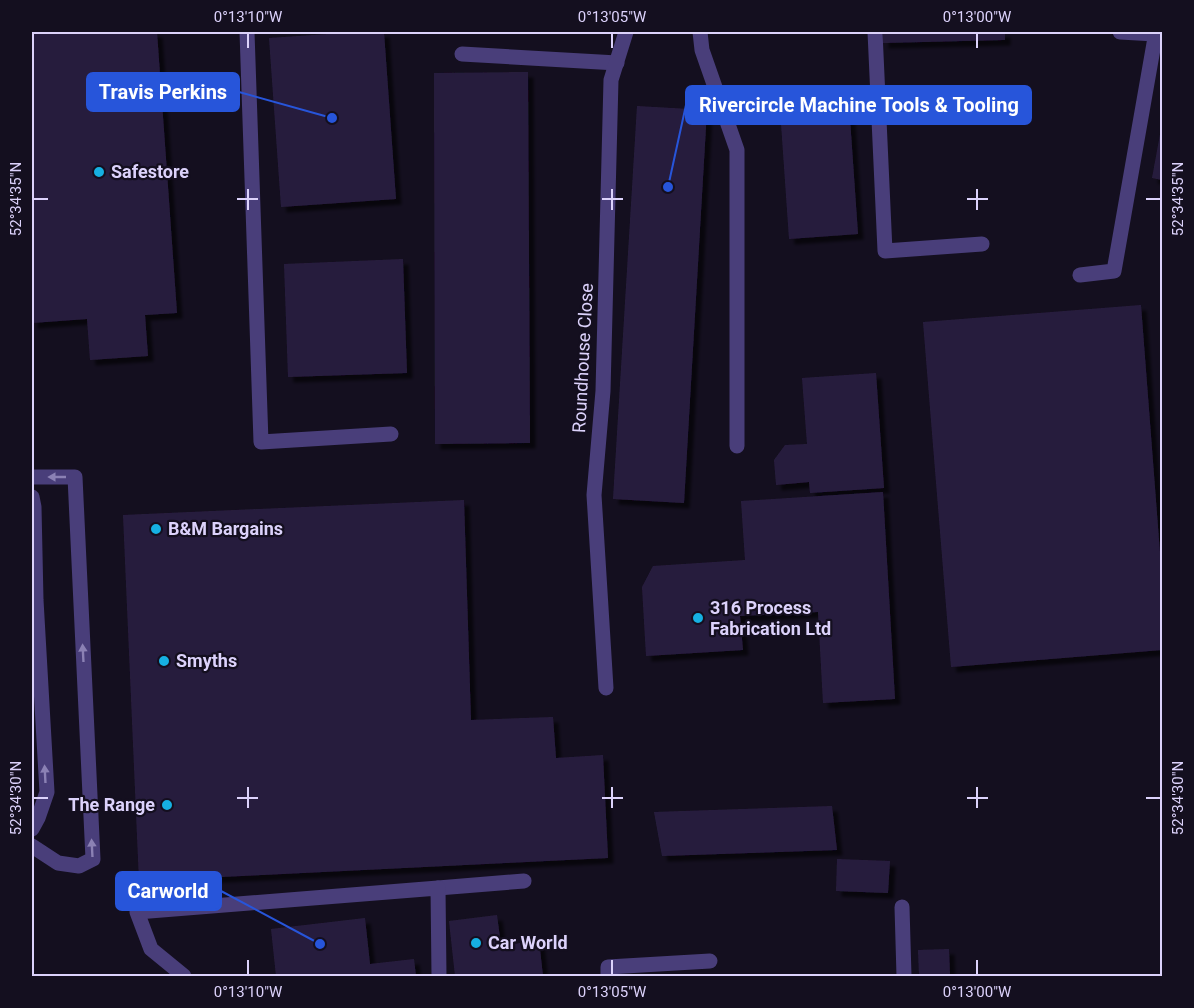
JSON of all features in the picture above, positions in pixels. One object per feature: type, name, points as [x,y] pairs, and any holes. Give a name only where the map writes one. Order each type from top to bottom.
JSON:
[{"type":"lane","points":[[247,32],[261,441],[391,434]]},
{"type":"lane","name":"Roundhouse Close","points":[[606,687],[594,495],[603,391],[611,81],[626,32]]},
{"type":"lane","points":[[700,32],[702,50],[737,150],[737,446]]},
{"type":"lane","points":[[875,32],[885,251],[982,244]]},
{"type":"lane","points":[[1080,275],[1114,271],[1155,33],[1120,32]]},
{"type":"lane","points":[[462,54],[616,63]]},
{"type":"lane","points":[[32,477],[75,477],[93,859],[78,866],[58,863],[32,846]]},
{"type":"lane","points":[[32,497],[46,792],[32,829]]},
{"type":"lane","points":[[184,976],[151,949],[137,912],[524,880]]},
{"type":"lane","points":[[438,888],[439,976]]},
{"type":"lane","points":[[902,907],[904,976]]},
{"type":"lane","points":[[608,976],[608,967],[710,961]]},
{"type":"building","name":"Safestore","points":[[32,32],[157,32],[177,313],[145,315],[148,356],[90,360],[87,319],[32,323]]},
{"type":"building","points":[[384,32],[396,199],[281,207],[269,38]]},
{"type":"building","points":[[883,32],[1005,32],[1005,40],[883,43]]},
{"type":"building","points":[[528,72],[530,443],[435,444],[434,73]]},
{"type":"building","points":[[849,104],[858,234],[789,239],[780,109]]},
{"type":"building","points":[[637,106],[707,110],[684,503],[613,499]]},
{"type":"building","points":[[1162,129],[1162,180],[1152,178]]},
{"type":"building","points":[[403,259],[407,373],[288,377],[284,264]]},
{"type":"building","points":[[1141,305],[1162,579],[1162,650],[951,667],[923,322]]},
{"type":"building","points":[[876,373],[884,488],[810,493],[809,482],[776,485],[774,460],[785,445],[807,444],[802,378]]},
{"type":"building","points":[[883,492],[895,699],[823,703],[818,612],[740,616],[743,650],[646,656],[642,587],[653,566],[745,560],[741,501]]},
{"type":"building","points":[[464,500],[471,720],[553,717],[556,758],[603,755],[608,858],[139,881],[123,515]]},
{"type":"building","points":[[832,806],[837,850],[662,856],[654,812]]},
{"type":"building","points":[[837,859],[890,861],[888,893],[836,891]]},
{"type":"building","name":"Car World","points":[[497,915],[501,946],[539,940],[543,976],[455,976],[449,921]]},
{"type":"building","points":[[365,918],[370,964],[414,959],[416,976],[276,976],[271,929]]},
{"type":"building","points":[[949,949],[950,976],[919,976],[918,950]]},
{"type":"place","name":"Travis Perkins","points":[[332,118]]},
{"type":"place","name":"Safestore","points":[[99,172]]},
{"type":"place","name":"Rivercircle Machine Tools & Tooling","points":[[668,187]]},
{"type":"place","name":"B&M Bargains","points":[[156,529]]},
{"type":"place","name":"316 Process Fabrication Ltd","points":[[698,618]]},
{"type":"place","name":"Smyths","points":[[164,661]]},
{"type":"place","name":"The Range","points":[[167,805]]},
{"type":"place","name":"Car World","points":[[476,943]]},
{"type":"place","name":"Carworld","points":[[320,944]]}]
